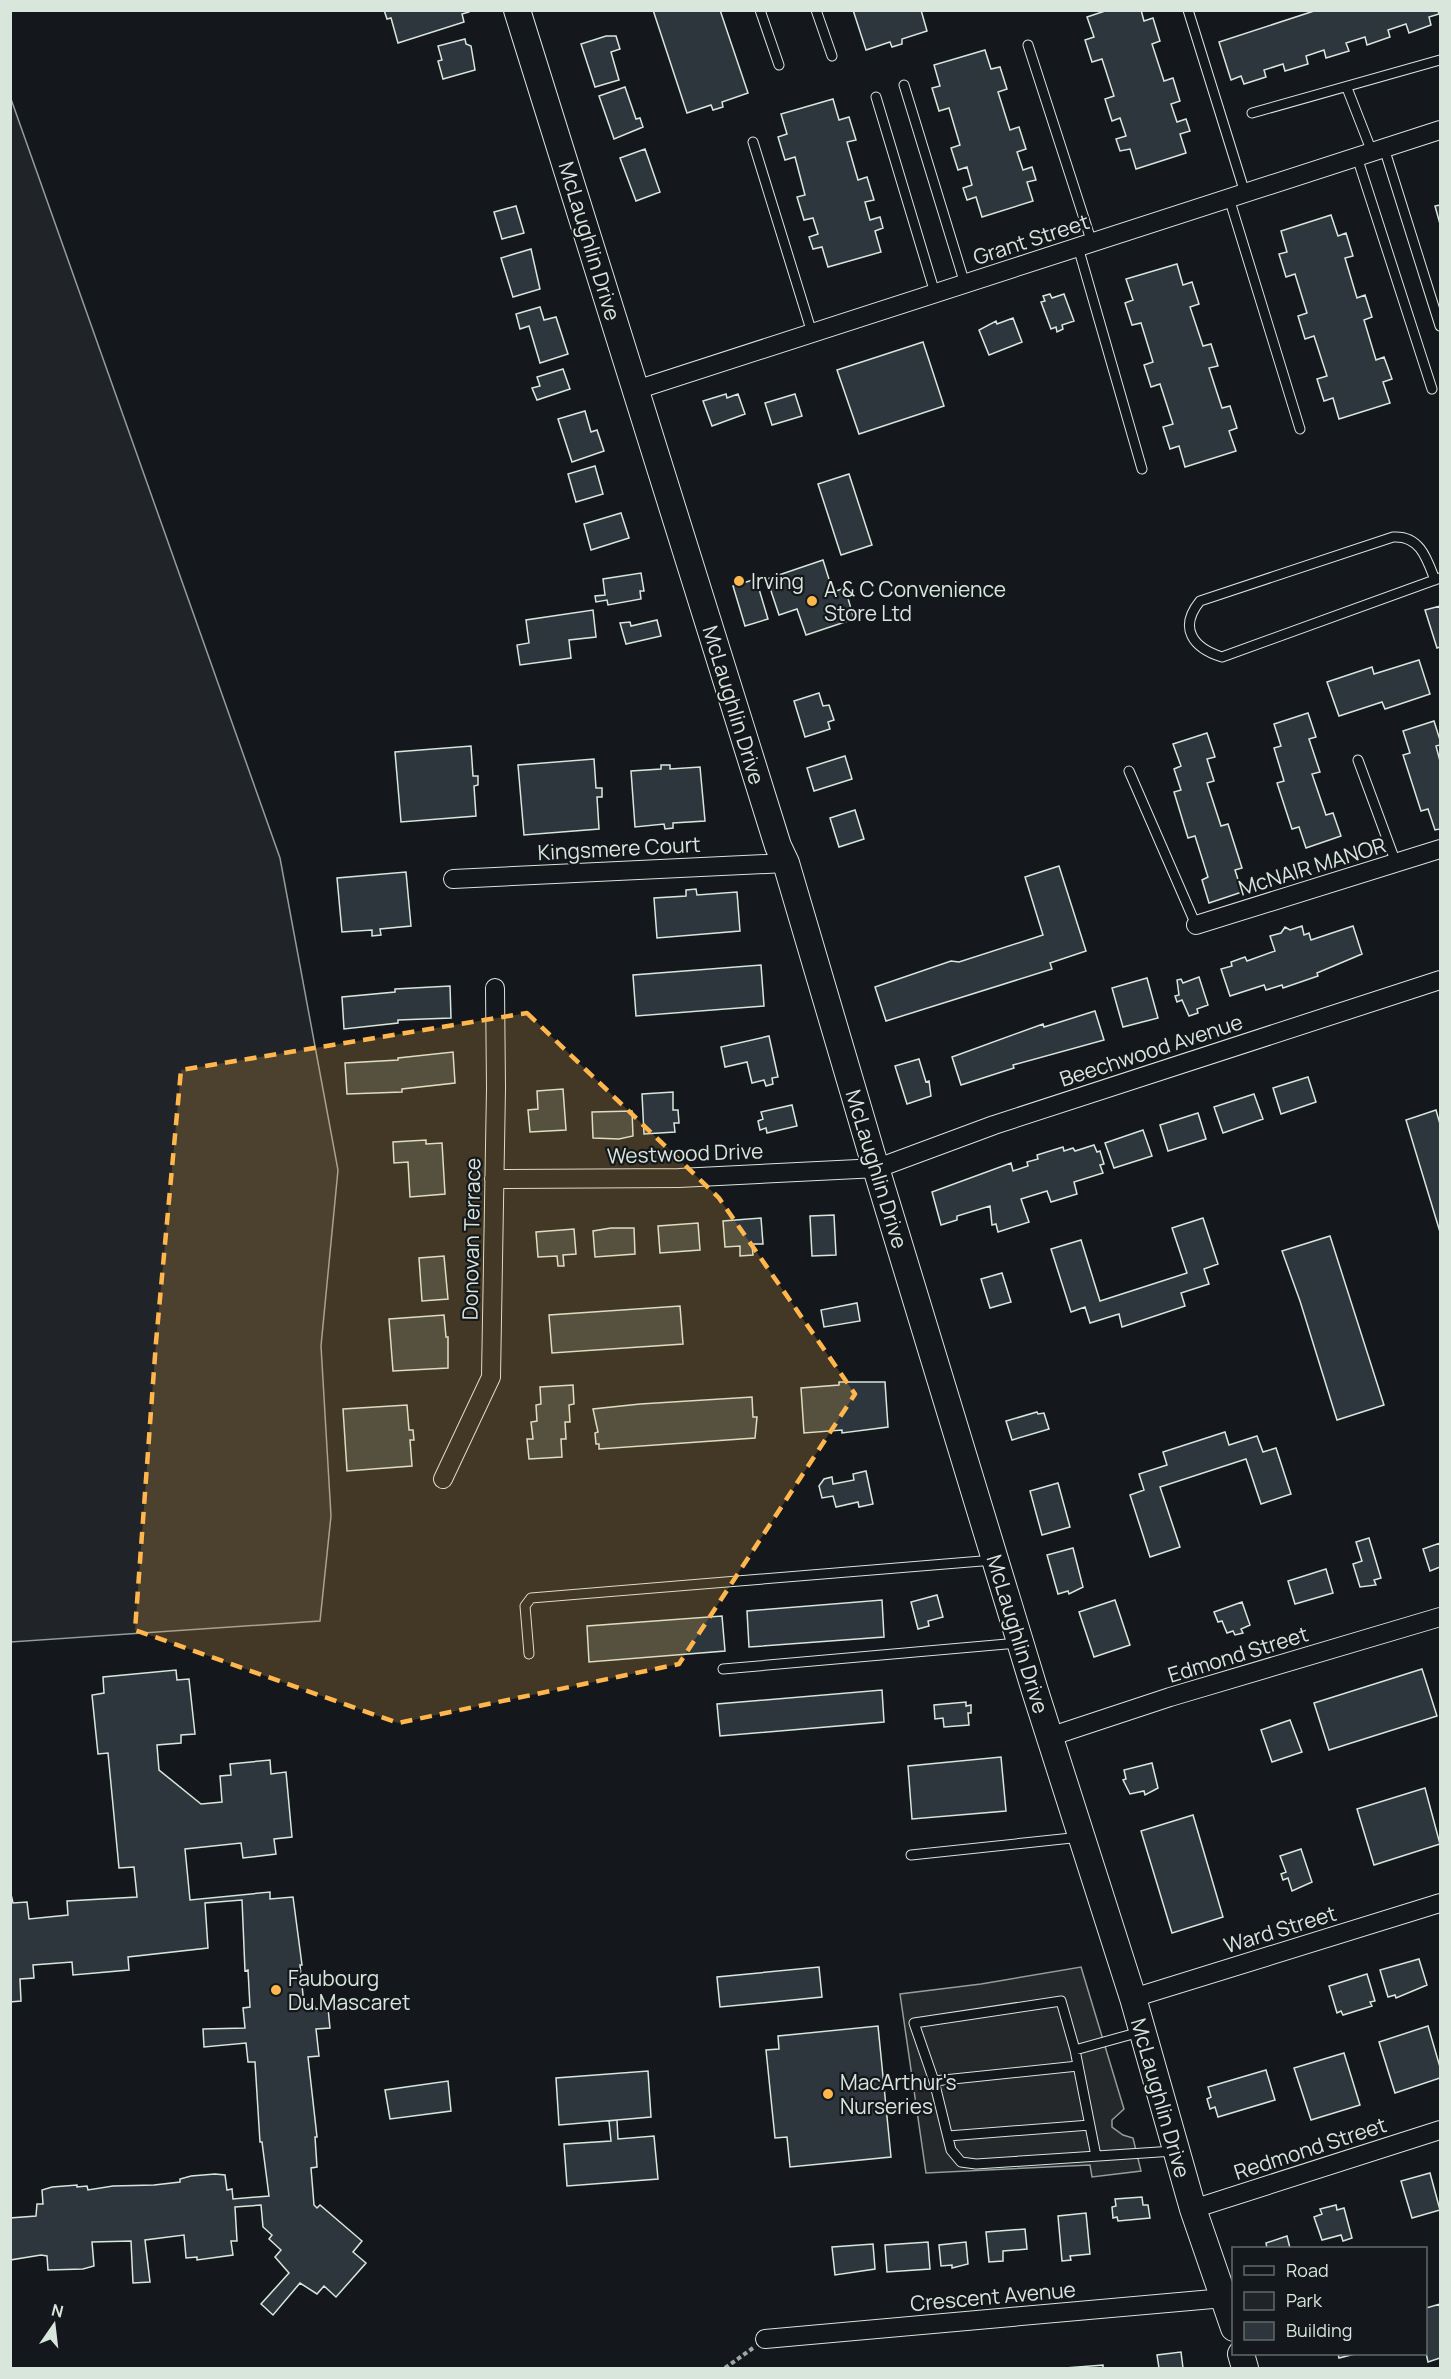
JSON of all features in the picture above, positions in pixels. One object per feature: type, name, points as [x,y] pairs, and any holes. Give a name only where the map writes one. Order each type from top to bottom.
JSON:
[{"type":"main road","name":"McLaughlin Drive","points":[[517,10],[778,846],[786,863],[1049,1737],[1133,1998],[1193,2209],[1232,2325]]},
{"type":"street","name":"Grant Street","points":[[636,390],[1440,130]]},
{"type":"street","name":"McNAIR MANOR","points":[[1196,925],[1440,849]]},
{"type":"street","name":"Kingsmere Court","points":[[453,879],[786,863]]},
{"type":"street","name":"Beechwood Avenue","points":[[878,1168],[994,1125],[1440,980]]},
{"type":"street","name":"Donovan Terrace","points":[[443,1479],[491,1377],[495,988]]},
{"type":"street","name":"Westwood Drive","points":[[494,1179],[679,1178],[878,1168]]},
{"type":"street","name":"Edmond Street","points":[[1049,1737],[1170,1697],[1440,1617]]},
{"type":"street","name":"Ward Street","points":[[1133,1998],[1440,1903]]},
{"type":"street","name":"Redmond Street","points":[[1193,2209],[1440,2130]]},
{"type":"street","name":"Crescent Avenue","points":[[765,2339],[1224,2298]]},
{"type":"lane","points":[[760,10],[779,65]]},
{"type":"lane","points":[[816,10],[832,56]]},
{"type":"lane","points":[[1188,10],[1300,429]]},
{"type":"lane","points":[[1028,45],[1085,245],[1142,470]]},
{"type":"lane","points":[[1252,113],[1440,60]]},
{"type":"lane","points":[[904,85],[965,284]]},
{"type":"lane","points":[[1347,88],[1440,327]]},
{"type":"lane","points":[[876,97],[935,293]]},
{"type":"lane","points":[[753,142],[812,333]]},
{"type":"lane","points":[[1371,152],[1431,389]]},
{"type":"lane","points":[[1404,536],[1416,543],[1423,551],[1438,579],[1222,657],[1203,651],[1194,640],[1190,626],[1192,612],[1200,601],[1393,537],[1404,536]]},
{"type":"lane","points":[[1358,760],[1396,863]]},
{"type":"lane","points":[[1129,771],[1196,925]]},
{"type":"lane","points":[[529,1654],[525,1606],[531,1598],[996,1560]]},
{"type":"lane","points":[[723,1669],[1021,1643]]},
{"type":"lane","points":[[911,1855],[1081,1837]]},
{"type":"lane","points":[[1096,2156],[1075,2050],[1061,2001],[914,2023],[934,2081],[951,2150],[961,2162],[976,2164],[1176,2151]]},
{"type":"lane","points":[[1075,2050],[1142,2031]]},
{"type":"lane","points":[[934,2081],[1078,2066]]},
{"type":"lane","points":[[948,2136],[1090,2125]]},
{"type":"path","points":[[725,2368],[765,2339]]},
{"type":"highlighted area","points":[[527,1013],[719,1198],[855,1394],[679,1664],[398,1723],[135,1630],[156,1342],[181,1070]]},
{"type":"green space","points":[[11,99],[280,858],[338,1170],[321,1346],[331,1516],[320,1621],[11,1642]]},
{"type":"shaded area","points":[[1081,1967],[1124,2109],[1112,2120],[1112,2127],[1123,2135],[1133,2138],[1141,2171],[1092,2177],[1090,2165],[926,2173],[900,1994],[981,1984]]},
{"type":"building","points":[[384,10],[469,10],[469,12],[462,14],[464,22],[398,43],[391,18],[387,19]]},
{"type":"building","points":[[653,10],[720,10],[748,93],[722,102],[723,107],[713,110],[711,105],[687,113]]},
{"type":"building","points":[[853,10],[921,10],[927,31],[902,39],[902,44],[892,47],[890,42],[866,50]]},
{"type":"building","points":[[1108,10],[1141,10],[1144,21],[1153,18],[1160,41],[1152,44],[1164,81],[1173,78],[1180,101],[1171,104],[1177,122],[1186,119],[1190,131],[1180,134],[1186,153],[1136,169],[1130,149],[1120,151],[1116,139],[1126,136],[1120,118],[1112,121],[1105,99],[1114,96],[1102,59],[1092,62],[1085,40],[1094,37],[1087,17]]},
{"type":"building","points":[[1317,10],[1438,10],[1439,14],[1429,17],[1431,25],[1409,33],[1406,24],[1388,30],[1390,37],[1367,45],[1365,37],[1346,43],[1349,51],[1326,58],[1324,50],[1306,56],[1308,64],[1285,71],[1283,64],[1264,70],[1266,77],[1244,84],[1241,76],[1231,80],[1219,42]]},
{"type":"building","points":[[606,36],[616,36],[620,49],[611,52],[619,80],[595,87],[581,44]]},
{"type":"building","points":[[465,39],[466,44],[471,46],[475,70],[443,79],[438,61],[442,60],[438,46]]},
{"type":"building","points":[[985,50],[991,69],[1000,67],[1007,89],[998,92],[1010,130],[1019,127],[1026,149],[1017,152],[1023,170],[1032,167],[1036,180],[1027,182],[1033,201],[982,217],[976,197],[967,200],[963,188],[972,185],[967,167],[958,170],[951,148],[960,145],[949,108],[939,111],[932,88],[940,86],[934,65]]},
{"type":"building","points":[[625,87],[636,119],[640,118],[643,127],[614,139],[599,96]]},
{"type":"building","points":[[833,99],[839,120],[849,117],[856,140],[847,142],[858,180],[867,177],[874,200],[865,202],[870,220],[880,217],[883,228],[875,231],[881,252],[828,267],[822,247],[813,249],[809,237],[818,234],[813,218],[804,220],[797,197],[805,195],[795,157],[785,160],[778,137],[787,134],[781,114]]},
{"type":"building","points":[[645,149],[660,192],[636,201],[620,158]]},
{"type":"building","points":[[1440,205],[1440,224],[1435,206]]},
{"type":"building","points":[[516,206],[524,233],[502,239],[494,212]]},
{"type":"building","points":[[1331,215],[1338,236],[1346,233],[1353,256],[1345,258],[1357,298],[1365,295],[1372,317],[1364,320],[1376,360],[1384,357],[1392,379],[1383,382],[1390,403],[1339,419],[1333,398],[1324,401],[1317,379],[1327,376],[1314,336],[1305,339],[1298,316],[1307,313],[1295,274],[1286,277],[1279,254],[1287,252],[1281,231]]},
{"type":"building","points":[[531,249],[540,289],[513,297],[501,258]]},
{"type":"building","points":[[1177,264],[1183,285],[1192,282],[1199,304],[1190,307],[1203,346],[1211,344],[1218,366],[1209,368],[1222,408],[1230,406],[1237,428],[1229,431],[1236,451],[1185,467],[1179,446],[1170,449],[1163,427],[1173,424],[1160,384],[1151,387],[1144,365],[1153,362],[1141,323],[1132,325],[1125,303],[1133,300],[1126,279]]},
{"type":"building","points":[[1050,294],[1052,298],[1064,294],[1074,321],[1062,325],[1063,329],[1057,332],[1056,327],[1051,329],[1041,302],[1045,301],[1043,296]]},
{"type":"building","points":[[540,307],[544,320],[556,317],[568,354],[540,363],[529,326],[520,329],[516,314]]},
{"type":"building","points":[[1013,318],[1022,342],[989,355],[979,330],[996,321],[997,324]]},
{"type":"building","points":[[923,342],[944,406],[859,434],[837,370]]},
{"type":"building","points":[[563,369],[570,389],[537,400],[532,388],[540,386],[537,377]]},
{"type":"building","points":[[726,394],[727,398],[738,394],[745,414],[712,426],[703,401]]},
{"type":"building","points":[[795,394],[802,416],[772,425],[765,403]]},
{"type":"building","points":[[585,411],[591,432],[597,430],[604,451],[572,462],[558,419]]},
{"type":"building","points":[[595,466],[603,494],[576,502],[568,474]]},
{"type":"building","points":[[849,474],[872,545],[841,555],[818,484]]},
{"type":"building","points":[[621,513],[629,538],[591,550],[584,524]]},
{"type":"building","name":"A & C Convenience Store Ltd","points":[[823,560],[833,592],[845,588],[854,619],[806,635],[797,609],[779,615],[767,579]]},
{"type":"building","points":[[641,573],[644,591],[640,591],[641,599],[608,605],[607,600],[596,602],[595,596],[605,595],[603,579]]},
{"type":"building","points":[[756,579],[768,619],[745,626],[733,586]]},
{"type":"building","points":[[1440,606],[1440,647],[1437,648],[1425,610]]},
{"type":"building","points":[[593,610],[596,637],[569,640],[571,658],[520,665],[517,645],[529,643],[526,620]]},
{"type":"building","points":[[657,620],[661,636],[626,644],[620,623],[630,622],[631,626]]},
{"type":"building","points":[[1419,660],[1430,694],[1385,709],[1382,702],[1339,716],[1327,682],[1372,667],[1374,674]]},
{"type":"building","points":[[819,693],[823,706],[829,705],[834,720],[828,722],[830,729],[805,737],[794,701]]},
{"type":"building","points":[[1308,713],[1316,737],[1309,739],[1320,772],[1312,774],[1326,815],[1333,813],[1341,836],[1306,848],[1299,827],[1292,829],[1277,783],[1284,781],[1274,748],[1281,746],[1274,724]]},
{"type":"building","points":[[1434,721],[1440,740],[1440,745],[1436,746],[1440,761],[1440,829],[1435,830],[1428,809],[1421,811],[1403,755],[1410,753],[1403,731]]},
{"type":"building","points":[[1207,733],[1215,757],[1207,759],[1214,781],[1207,783],[1221,826],[1228,824],[1242,868],[1235,870],[1242,892],[1209,903],[1202,880],[1208,877],[1195,836],[1188,838],[1174,792],[1181,790],[1174,769],[1181,766],[1173,744]]},
{"type":"building","points":[[471,746],[473,776],[478,776],[478,785],[474,786],[476,816],[401,822],[395,752]]},
{"type":"building","points":[[845,756],[852,779],[814,791],[807,768]]},
{"type":"building","points":[[594,759],[596,788],[602,788],[602,797],[597,797],[599,829],[524,835],[518,765]]},
{"type":"building","points":[[661,765],[670,765],[670,769],[700,767],[705,821],[673,823],[673,828],[665,829],[664,824],[635,827],[631,771],[661,769]]},
{"type":"building","points":[[855,810],[864,839],[839,847],[830,818]]},
{"type":"building","points":[[1059,866],[1086,951],[1050,963],[1052,969],[886,1021],[875,987],[951,961],[959,962],[1043,935],[1025,877]]},
{"type":"building","points":[[406,872],[411,926],[380,929],[381,935],[372,936],[372,930],[342,932],[337,878]]},
{"type":"building","points":[[696,889],[697,895],[737,892],[740,931],[657,938],[654,898],[686,896],[686,890]]},
{"type":"building","points":[[1302,926],[1304,935],[1309,933],[1311,940],[1353,926],[1362,954],[1317,973],[1318,976],[1283,988],[1282,985],[1266,990],[1264,985],[1230,996],[1221,969],[1232,966],[1231,962],[1245,957],[1247,961],[1275,951],[1270,936],[1281,933],[1285,927],[1290,930]]},
{"type":"building","points":[[761,965],[764,1006],[636,1016],[633,975]]},
{"type":"building","points":[[1199,977],[1208,1005],[1197,1009],[1198,1013],[1189,1016],[1182,1000],[1177,1002],[1175,996],[1179,995],[1177,980],[1181,979],[1183,983]]},
{"type":"building","points":[[1147,978],[1158,1018],[1123,1027],[1112,988]]},
{"type":"building","points":[[450,986],[451,1018],[398,1020],[398,1023],[344,1029],[342,997],[395,992],[395,989]]},
{"type":"building","points":[[1095,1011],[1104,1040],[1013,1065],[1014,1068],[961,1085],[952,1057],[1043,1024],[1044,1027]]},
{"type":"building","points":[[769,1036],[778,1077],[772,1078],[773,1084],[766,1086],[764,1080],[752,1083],[747,1062],[725,1067],[721,1047]]},
{"type":"building","points":[[453,1052],[455,1083],[402,1089],[402,1092],[347,1094],[345,1063],[398,1060],[398,1058]]},
{"type":"building","points":[[919,1059],[926,1082],[929,1081],[931,1096],[907,1104],[895,1066]]},
{"type":"building","points":[[1308,1077],[1316,1102],[1281,1114],[1273,1088]]},
{"type":"building","points":[[563,1089],[566,1130],[530,1132],[528,1110],[538,1109],[537,1091]]},
{"type":"building","points":[[673,1092],[673,1110],[678,1110],[679,1123],[674,1123],[675,1132],[644,1134],[642,1094]]},
{"type":"building","points":[[1254,1094],[1263,1119],[1223,1133],[1214,1107]]},
{"type":"building","points":[[792,1105],[797,1126],[767,1133],[766,1128],[760,1130],[758,1121],[763,1119],[761,1112]]},
{"type":"building","points":[[1436,1110],[1440,1124],[1440,1232],[1406,1120]]},
{"type":"building","points":[[632,1111],[633,1136],[619,1139],[593,1138],[592,1112]]},
{"type":"building","points":[[1198,1113],[1206,1139],[1168,1151],[1160,1125]]},
{"type":"building","points":[[1143,1130],[1152,1156],[1114,1168],[1105,1143]]},
{"type":"building","points":[[426,1140],[426,1144],[442,1143],[445,1194],[410,1197],[408,1162],[394,1163],[393,1142]]},
{"type":"building","points":[[1094,1145],[1097,1152],[1100,1151],[1104,1164],[1100,1165],[1103,1173],[1074,1182],[1077,1194],[1051,1202],[1047,1191],[1021,1199],[1029,1222],[998,1232],[996,1224],[992,1225],[990,1206],[957,1216],[957,1220],[941,1225],[932,1192],[1011,1163],[1013,1171],[1028,1166],[1027,1162],[1038,1159],[1037,1155],[1063,1147],[1064,1151],[1073,1148],[1075,1151]]},
{"type":"building","points":[[834,1215],[836,1255],[812,1256],[810,1216]]},
{"type":"building","points":[[761,1218],[763,1244],[752,1244],[753,1255],[740,1256],[740,1246],[725,1247],[723,1221]]},
{"type":"building","points":[[1203,1218],[1218,1264],[1204,1269],[1209,1284],[1181,1293],[1185,1306],[1122,1327],[1119,1314],[1090,1323],[1085,1307],[1071,1312],[1051,1249],[1081,1240],[1100,1301],[1187,1273],[1172,1228]]},
{"type":"building","points":[[698,1223],[700,1250],[660,1253],[658,1226]]},
{"type":"building","points":[[634,1228],[635,1254],[595,1257],[593,1231]]},
{"type":"building","points":[[574,1229],[576,1254],[563,1255],[564,1266],[558,1266],[557,1256],[538,1257],[536,1232]]},
{"type":"building","points":[[1330,1236],[1384,1405],[1337,1420],[1282,1251]]},
{"type":"building","points":[[444,1256],[448,1299],[422,1301],[419,1258]]},
{"type":"building","points":[[1002,1273],[1011,1302],[990,1308],[981,1279]]},
{"type":"building","points":[[857,1303],[860,1321],[824,1327],[821,1310]]},
{"type":"building","points":[[680,1306],[683,1344],[552,1353],[549,1315]]},
{"type":"building","points":[[444,1315],[446,1337],[448,1337],[448,1368],[393,1371],[389,1319]]},
{"type":"building","points":[[839,1382],[885,1382],[888,1427],[842,1433],[842,1430],[804,1433],[801,1388],[839,1385]]},
{"type":"building","points":[[573,1385],[574,1404],[569,1405],[570,1422],[565,1422],[566,1439],[561,1439],[562,1457],[529,1459],[527,1439],[533,1439],[531,1422],[537,1421],[536,1405],[541,1404],[540,1387]]},
{"type":"building","points":[[752,1397],[753,1417],[757,1417],[755,1438],[599,1449],[599,1444],[596,1444],[595,1433],[598,1432],[593,1409]]},
{"type":"building","points":[[407,1405],[409,1430],[413,1430],[414,1440],[410,1440],[412,1466],[347,1471],[343,1409]]},
{"type":"building","points":[[1037,1412],[1038,1414],[1044,1413],[1049,1429],[1012,1440],[1006,1421]]},
{"type":"building","points":[[1225,1432],[1229,1445],[1257,1436],[1263,1452],[1276,1448],[1291,1494],[1261,1504],[1246,1459],[1160,1487],[1180,1547],[1150,1557],[1130,1495],[1144,1490],[1139,1474],[1167,1465],[1163,1452]]},
{"type":"building","points":[[866,1471],[873,1504],[859,1507],[858,1502],[836,1507],[833,1496],[822,1498],[819,1486],[824,1479],[832,1477],[833,1484],[854,1480],[853,1474]]},
{"type":"building","points":[[1058,1483],[1070,1527],[1042,1535],[1030,1491]]},
{"type":"building","points":[[1369,1538],[1381,1578],[1374,1580],[1376,1585],[1360,1587],[1353,1564],[1362,1561],[1356,1542]]},
{"type":"building","points":[[1440,1543],[1440,1567],[1430,1571],[1423,1549]]},
{"type":"building","points":[[1073,1548],[1083,1587],[1069,1594],[1068,1591],[1058,1594],[1047,1555]]},
{"type":"building","points":[[1326,1569],[1333,1593],[1295,1604],[1288,1581]]},
{"type":"building","points":[[937,1595],[943,1617],[928,1621],[929,1626],[918,1629],[911,1602]]},
{"type":"building","points":[[882,1600],[884,1637],[749,1647],[747,1611]]},
{"type":"building","points":[[1115,1600],[1130,1645],[1094,1657],[1079,1612]]},
{"type":"building","points":[[1242,1602],[1250,1625],[1241,1629],[1243,1633],[1235,1635],[1233,1631],[1227,1633],[1222,1621],[1218,1622],[1214,1612]]},
{"type":"building","points":[[722,1616],[725,1651],[589,1662],[587,1626]]},
{"type":"building","points":[[1422,1669],[1437,1716],[1329,1750],[1314,1703]]},
{"type":"building","name":"Faubourg Du Mascaret","points":[[176,1670],[177,1680],[189,1679],[195,1734],[181,1735],[181,1743],[157,1745],[159,1770],[201,1804],[222,1802],[220,1776],[231,1775],[230,1764],[270,1760],[271,1774],[286,1772],[292,1837],[274,1839],[276,1854],[243,1858],[241,1843],[185,1849],[190,1900],[270,1892],[270,1899],[293,1897],[302,1965],[300,1965],[304,2005],[314,2004],[315,2009],[328,2008],[330,2028],[316,2029],[319,2056],[308,2057],[317,2137],[315,2137],[317,2167],[311,2168],[314,2205],[317,2208],[320,2205],[362,2241],[353,2252],[366,2263],[336,2297],[324,2286],[317,2294],[300,2283],[273,2315],[261,2304],[289,2273],[275,2257],[281,2250],[269,2239],[272,2235],[263,2227],[261,2205],[235,2207],[237,2241],[231,2241],[233,2255],[197,2260],[197,2257],[186,2258],[184,2235],[145,2240],[150,2282],[133,2283],[131,2241],[92,2242],[94,2266],[83,2269],[48,2270],[47,2256],[41,2255],[10,2260],[10,2218],[36,2216],[37,2204],[43,2204],[42,2190],[52,2187],[77,2185],[77,2187],[87,2186],[88,2190],[113,2186],[154,2185],[180,2182],[180,2179],[191,2176],[215,2174],[225,2175],[227,2190],[232,2189],[233,2199],[269,2196],[262,2142],[260,2142],[255,2062],[248,2062],[246,2043],[204,2047],[203,2029],[245,2028],[243,2008],[250,2007],[248,1970],[245,1971],[242,1900],[205,1903],[208,1948],[128,1957],[129,1970],[73,1975],[72,1962],[33,1965],[34,1978],[20,1979],[21,2001],[10,2002],[10,1890],[13,1903],[27,1902],[29,1919],[68,1915],[67,1901],[137,1897],[134,1867],[119,1868],[108,1753],[98,1754],[92,1695],[104,1693],[103,1677]]},
{"type":"building","points":[[882,1690],[884,1722],[720,1736],[717,1704]]},
{"type":"building","points":[[966,1702],[966,1706],[971,1705],[971,1713],[968,1713],[969,1725],[944,1727],[943,1718],[935,1719],[934,1705]]},
{"type":"building","points":[[1290,1720],[1302,1752],[1272,1762],[1261,1730]]},
{"type":"building","points":[[1001,1757],[1006,1811],[912,1819],[908,1766]]},
{"type":"building","points":[[1152,1763],[1158,1788],[1145,1795],[1144,1791],[1130,1794],[1123,1780],[1126,1779],[1124,1770]]},
{"type":"building","points":[[1425,1788],[1440,1844],[1374,1865],[1357,1809]]},
{"type":"building","points":[[1193,1815],[1223,1917],[1172,1933],[1141,1831]]},
{"type":"building","points":[[1301,1849],[1312,1882],[1292,1891],[1288,1878],[1283,1880],[1281,1874],[1286,1872],[1280,1856]]},
{"type":"building","points":[[1419,1959],[1427,1985],[1396,1998],[1395,1995],[1388,1997],[1380,1970]]},
{"type":"building","points":[[819,1967],[822,1997],[720,2007],[717,1977]]},
{"type":"building","points":[[1367,1974],[1375,2001],[1370,2002],[1372,2006],[1343,2015],[1341,2011],[1337,2013],[1329,1986]]},
{"type":"building","name":"MacArthur's Nurseries","points":[[878,2026],[891,2157],[790,2167],[787,2137],[775,2138],[766,2050],[779,2049],[778,2036]]},
{"type":"building","points":[[1428,2026],[1440,2067],[1440,2078],[1395,2093],[1379,2042]]},
{"type":"building","points":[[1344,2053],[1360,2105],[1311,2120],[1294,2068]]},
{"type":"building","points":[[1266,2070],[1275,2100],[1218,2117],[1215,2107],[1210,2109],[1207,2099],[1211,2097],[1208,2087]]},
{"type":"building","points":[[648,2071],[651,2117],[559,2125],[556,2078]]},
{"type":"building","points":[[448,2081],[451,2111],[390,2119],[385,2090]]},
{"type":"building","points":[[617,2120],[618,2139],[654,2136],[658,2179],[567,2186],[564,2144],[611,2141],[609,2121]]},
{"type":"building","points":[[1430,2173],[1440,2210],[1412,2218],[1401,2181]]},
{"type":"building","points":[[1142,2197],[1143,2205],[1148,2205],[1150,2218],[1118,2221],[1117,2217],[1113,2218],[1112,2207],[1116,2206],[1115,2199]]},
{"type":"building","points":[[1336,2205],[1337,2210],[1344,2208],[1352,2238],[1343,2241],[1341,2235],[1322,2240],[1314,2217],[1322,2214],[1320,2209]]},
{"type":"building","points":[[1086,2213],[1090,2254],[1070,2256],[1071,2260],[1062,2261],[1058,2216]]},
{"type":"building","points":[[1025,2229],[1027,2249],[1003,2251],[1003,2261],[989,2262],[986,2232]]},
{"type":"building","points":[[1287,2236],[1290,2247],[1267,2247],[1266,2243]]},
{"type":"building","points":[[928,2242],[930,2269],[887,2272],[885,2245]]},
{"type":"building","points":[[966,2242],[968,2264],[952,2268],[952,2265],[941,2266],[939,2245]]},
{"type":"building","points":[[873,2244],[875,2269],[835,2275],[832,2247]]},
{"type":"building","points":[[1440,2304],[1440,2358],[1428,2362],[1426,2355],[1427,2308]]},
{"type":"building","points":[[1181,2352],[1183,2368],[1159,2368],[1157,2355]]},
{"type":"building","points":[[1103,2365],[1103,2368],[1065,2368]]},
{"type":"place","name":"Irving","points":[[739,581]]},
{"type":"place","name":"A & C Convenience Store Ltd","points":[[812,601]]},
{"type":"place","name":"Faubourg Du Mascaret","points":[[276,1990]]},
{"type":"place","name":"MacArthur's Nurseries","points":[[828,2094]]}]
